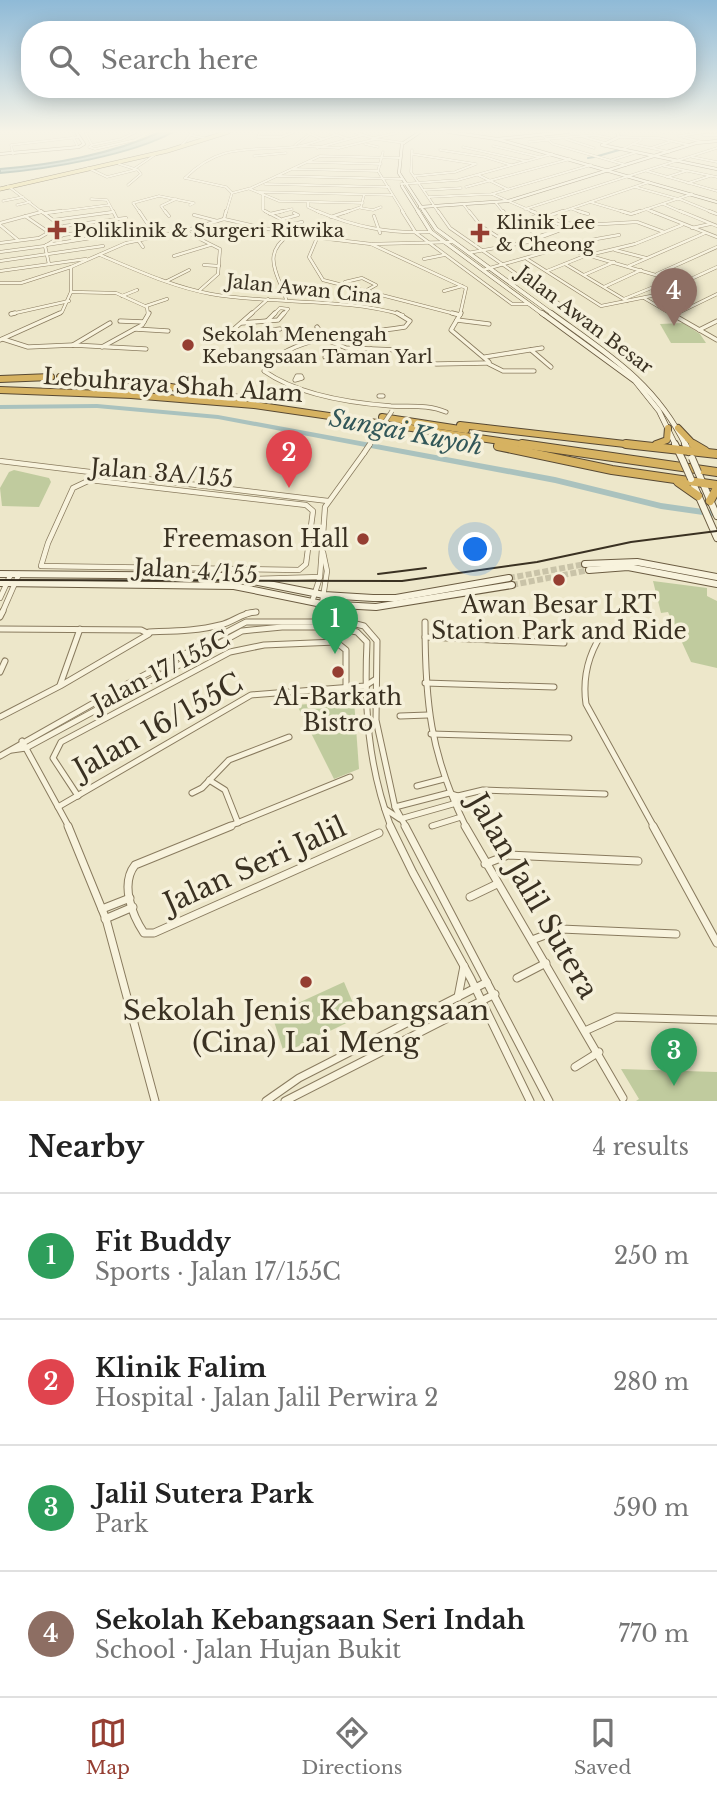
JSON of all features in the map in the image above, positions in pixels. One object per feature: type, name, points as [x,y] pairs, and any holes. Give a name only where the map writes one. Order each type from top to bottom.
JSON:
[{"type":"highway","name":"Lebuhraya Shah Alam","points":[[0,379],[51,377]]},
{"type":"highway","name":"Lebuhraya Shah Alam","points":[[60,377],[128,380],[206,394],[717,469]]},
{"type":"highway","name":"Lebuhraya Shah Alam","points":[[0,390],[190,399],[407,424]]},
{"type":"highway","points":[[407,424],[661,444],[667,440],[668,428]]},
{"type":"highway","points":[[407,424],[577,464],[717,486],[710,502]]},
{"type":"highway","points":[[678,428],[694,445],[714,454]]},
{"type":"highway","points":[[618,442],[714,454]]},
{"type":"highway","points":[[673,479],[699,499]]},
{"type":"main road","points":[[0,188],[21,183]]},
{"type":"main road","name":"Jalan Awan Besar","points":[[402,183],[436,229],[529,304],[632,372],[657,395],[678,428],[717,516]]},
{"type":"main road","name":"Jalan Awan Besar","points":[[402,183],[431,232],[571,331],[625,373],[649,396],[679,450],[717,538]]},
{"type":"main road","points":[[415,208],[496,203],[565,183]]},
{"type":"main road","points":[[655,183],[717,202]]},
{"type":"main road","points":[[437,243],[441,239]]},
{"type":"main road","points":[[717,575],[637,562],[587,567],[628,567],[717,584]]},
{"type":"main road","name":"Jalan 4/155","points":[[0,574],[228,576],[324,595],[396,598],[511,582],[395,606],[349,607],[234,586],[8,583]]},
{"type":"street","points":[[210,183],[222,186],[232,193]]},
{"type":"street","points":[[386,183],[416,233],[512,304],[529,304]]},
{"type":"street","points":[[420,183],[450,228],[564,307]]},
{"type":"street","points":[[466,187],[483,183]]},
{"type":"street","points":[[498,183],[507,189]]},
{"type":"street","points":[[429,197],[492,194],[527,183]]},
{"type":"street","points":[[525,209],[607,183]]},
{"type":"street","points":[[520,227],[517,222],[571,208],[646,183]]},
{"type":"street","points":[[689,183],[717,191]]},
{"type":"street","points":[[232,193],[260,184],[389,187]]},
{"type":"street","points":[[8,186],[64,226],[126,218]]},
{"type":"street","points":[[634,187],[717,214]]},
{"type":"street","points":[[250,188],[278,201],[363,203]]},
{"type":"street","points":[[424,190],[461,188]]},
{"type":"street","points":[[224,219],[232,193]]},
{"type":"street","points":[[261,193],[393,195]]},
{"type":"street","points":[[261,193],[262,209],[288,225]]},
{"type":"street","points":[[492,194],[566,226],[537,237]]},
{"type":"street","points":[[589,202],[625,214],[692,194]]},
{"type":"street","points":[[360,208],[364,195]]},
{"type":"street","points":[[138,240],[151,229],[133,204],[159,196],[194,203],[190,205]]},
{"type":"street","points":[[3,201],[24,197]]},
{"type":"street","points":[[97,206],[90,197],[107,200],[117,219]]},
{"type":"street","points":[[169,216],[160,206],[177,199]]},
{"type":"street","points":[[17,205],[31,202]]},
{"type":"street","points":[[308,202],[308,207],[356,228],[380,233],[431,232]]},
{"type":"street","points":[[496,203],[510,221],[537,237]]},
{"type":"street","points":[[662,204],[717,226]]},
{"type":"street","points":[[19,241],[0,224],[24,216],[109,205]]},
{"type":"street","points":[[464,205],[481,226],[510,245]]},
{"type":"street","points":[[330,217],[360,208],[373,210],[381,207]]},
{"type":"street","points":[[267,213],[279,210],[277,208]]},
{"type":"street","points":[[571,208],[588,214]]},
{"type":"street","points":[[267,213],[292,209]]},
{"type":"street","points":[[646,209],[717,237]]},
{"type":"street","points":[[53,220],[113,212]]},
{"type":"street","points":[[282,219],[299,215],[294,213]]},
{"type":"street","points":[[194,215],[218,221]]},
{"type":"street","points":[[0,243],[39,238],[47,231],[24,216]]},
{"type":"street","points":[[374,216],[380,233]]},
{"type":"street","points":[[510,221],[541,216],[575,225]]},
{"type":"street","points":[[0,283],[22,283],[138,240],[184,231],[224,219],[253,223],[290,234],[371,244],[453,242]]},
{"type":"street","points":[[279,232],[288,225],[302,222]]},
{"type":"street","points":[[467,253],[510,245],[575,225],[636,222],[664,232]]},
{"type":"street","points":[[691,228],[712,224]]},
{"type":"street","points":[[63,234],[130,225]]},
{"type":"street","points":[[546,271],[682,225]]},
{"type":"street","points":[[46,246],[63,234],[66,230],[64,226]]},
{"type":"street","points":[[0,252],[142,230]]},
{"type":"street","points":[[184,231],[220,249],[218,274],[199,290]]},
{"type":"street","points":[[629,266],[705,233]]},
{"type":"street","points":[[286,299],[272,258],[276,244],[290,234]]},
{"type":"street","points":[[486,269],[527,260],[561,247],[619,235]]},
{"type":"street","points":[[317,238],[309,257],[319,278],[460,315]]},
{"type":"street","points":[[138,240],[143,247]]},
{"type":"street","points":[[371,244],[462,286],[467,291],[460,315],[451,327],[453,334],[489,363]]},
{"type":"street","points":[[174,256],[211,245]]},
{"type":"street","points":[[46,246],[49,264]]},
{"type":"street","points":[[0,261],[103,246]]},
{"type":"street","points":[[561,247],[683,283]]},
{"type":"street","points":[[656,274],[717,247]]},
{"type":"street","points":[[614,249],[646,258]]},
{"type":"street","name":"Jalan Awan Cina","points":[[100,255],[167,281],[199,290],[269,299],[320,300],[387,310],[404,315],[410,321],[409,325],[399,328],[322,337],[269,363]]},
{"type":"street","points":[[424,258],[445,255]]},
{"type":"street","points":[[0,271],[88,260]]},
{"type":"street","points":[[527,260],[597,305],[643,298],[717,267]]},
{"type":"street","points":[[584,275],[615,262]]},
{"type":"street","points":[[565,264],[625,300]]},
{"type":"street","points":[[204,265],[219,266]]},
{"type":"street","points":[[2,340],[62,312],[71,292],[71,267]]},
{"type":"street","points":[[167,281],[188,270]]},
{"type":"street","points":[[604,287],[642,270]]},
{"type":"street","points":[[345,282],[362,278],[376,285],[366,291]]},
{"type":"street","points":[[625,300],[672,279]]},
{"type":"street","points":[[444,291],[462,286]]},
{"type":"street","points":[[122,296],[137,290]]},
{"type":"street","points":[[71,292],[103,291],[145,306],[149,314],[145,322],[102,347]]},
{"type":"street","points":[[674,315],[717,294]]},
{"type":"street","points":[[643,298],[717,340]]},
{"type":"street","points":[[145,306],[167,299]]},
{"type":"street","points":[[226,336],[269,299]]},
{"type":"street","points":[[11,314],[69,301]]},
{"type":"street","points":[[242,323],[267,321],[278,320],[288,309],[280,308],[267,321]]},
{"type":"street","points":[[456,320],[489,324]]},
{"type":"street","points":[[120,321],[145,322]]},
{"type":"street","points":[[699,330],[717,321]]},
{"type":"street","points":[[73,345],[110,323]]},
{"type":"street","points":[[317,327],[322,337],[350,349],[399,349],[436,364],[489,363],[507,371],[534,371]]},
{"type":"street","points":[[134,329],[168,331]]},
{"type":"street","points":[[210,334],[226,336],[280,330]]},
{"type":"street","points":[[2,340],[28,347],[73,345],[146,349]]},
{"type":"street","points":[[484,357],[542,348]]},
{"type":"street","points":[[325,357],[349,358],[350,349]]},
{"type":"street","points":[[369,363],[371,349]]},
{"type":"street","points":[[531,350],[551,368]]},
{"type":"street","points":[[238,362],[269,363]]},
{"type":"street","points":[[269,363],[264,371],[266,374],[292,384],[351,400],[395,406],[434,407],[446,412]]},
{"type":"street","points":[[292,384],[297,380]]},
{"type":"street","points":[[312,602],[320,577],[328,500],[395,406]]},
{"type":"street","points":[[0,461],[328,500]]},
{"type":"street","name":"Jalan 3A/155","points":[[84,481],[306,505],[313,511],[310,536],[306,564],[299,570],[43,567],[40,564],[74,488],[84,481]]},
{"type":"street","points":[[310,536],[323,537]]},
{"type":"street","points":[[322,604],[326,559],[323,551]]},
{"type":"street","points":[[0,598],[15,574]]},
{"type":"street","points":[[253,579],[320,577]]},
{"type":"street","points":[[0,617],[8,583]]},
{"type":"street","points":[[0,629],[80,629],[149,633],[200,630],[226,624],[240,612],[256,612]]},
{"type":"street","points":[[24,745],[246,622],[348,622],[364,626],[377,641],[378,734],[396,814],[495,994],[549,1101]]},
{"type":"street","name":"Jalan Jalil Sutera","points":[[425,622],[428,715],[431,734],[453,804],[485,864],[587,1030],[623,1098]]},
{"type":"street","points":[[0,756],[251,628],[340,627],[358,632],[367,642],[365,722],[376,783],[385,808],[530,1101]]},
{"type":"street","points":[[606,628],[596,640],[588,660],[584,692],[586,704],[717,943]]},
{"type":"street","points":[[60,686],[80,629]]},
{"type":"street","points":[[0,717],[60,686],[149,633]]},
{"type":"street","points":[[425,637],[564,643]]},
{"type":"street","name":"Jalan 17/155C","points":[[78,796],[53,758],[61,742],[225,654],[264,645],[336,642],[346,650],[346,687]]},
{"type":"street","points":[[0,672],[5,661]]},
{"type":"street","points":[[365,686],[376,678]]},
{"type":"street","points":[[425,683],[554,687]]},
{"type":"street","points":[[365,686],[376,701]]},
{"type":"street","name":"Jalan 16/155C","points":[[58,807],[251,695],[365,686]]},
{"type":"street","points":[[400,716],[428,715]]},
{"type":"street","points":[[431,734],[569,738]]},
{"type":"street","points":[[192,793],[229,760],[289,737]]},
{"type":"street","points":[[24,745],[58,807],[106,919],[141,1064],[155,1101]]},
{"type":"street","points":[[102,909],[130,898],[127,874],[135,864],[350,777]]},
{"type":"street","points":[[417,786],[444,779]]},
{"type":"street","points":[[209,780],[225,790],[238,823]]},
{"type":"street","points":[[392,826],[396,814],[449,793],[458,796],[483,790],[605,794]]},
{"type":"street","points":[[385,808],[396,814],[453,804],[458,796]]},
{"type":"street","points":[[432,826],[461,817]]},
{"type":"street","name":"Jalan Seri Jalil","points":[[130,898],[142,931],[154,933],[379,833]]},
{"type":"street","points":[[485,864],[508,855],[638,861]]},
{"type":"street","points":[[470,897],[497,884]]},
{"type":"street","points":[[106,919],[133,907]]},
{"type":"street","points":[[531,940],[550,930],[561,929],[677,934]]},
{"type":"street","points":[[517,978],[546,963]]},
{"type":"street","points":[[451,1001],[458,997],[464,966]]},
{"type":"street","points":[[266,1101],[280,1090],[488,982]]},
{"type":"street","points":[[280,1090],[284,1101],[495,994]]},
{"type":"street","points":[[459,1013],[488,1017]]},
{"type":"street","points":[[587,1030],[616,1017],[717,1020]]},
{"type":"street","points":[[575,1067],[599,1052]]},
{"type":"green space","points":[[683,323],[700,334],[706,343],[671,343],[660,324]]},
{"type":"green space","points":[[14,470],[49,478],[51,482],[39,507],[2,506],[0,488],[9,472]]},
{"type":"green space","points":[[653,581],[707,588],[707,596],[717,601],[717,668],[691,662],[668,612],[661,613]]},
{"type":"green space","points":[[354,700],[359,769],[334,779],[297,705]]},
{"type":"green space","points":[[344,982],[359,1017],[284,1053],[272,1015]]},
{"type":"green space","points":[[621,1069],[717,1072],[717,1101],[636,1101],[639,1099]]},
{"type":"waterway","name":"Sungai Kuyoh","points":[[0,407],[97,406],[218,417],[555,480],[661,506],[717,514]]},
{"type":"tunnel","points":[[509,578],[585,564]]},
{"type":"tunnel","points":[[512,585],[589,570]]},
{"type":"tram line","points":[[0,580],[402,581],[537,562],[631,542],[717,531]]},
{"type":"tram line","points":[[378,574],[426,568]]},
{"type":"place","name":"Poliklinik & Surgeri Ritwika","points":[[57,230]]},
{"type":"place","name":"Klinik Lee & Cheong","points":[[480,233]]},
{"type":"place","name":"Sekolah Kebangsaan Seri Indah","points":[[674,326]]},
{"type":"place","name":"Sekolah Menengah Kebangsaan Taman Yarl","points":[[188,345]]},
{"type":"place","name":"Klinik Falim","points":[[289,488]]},
{"type":"place","name":"Freemason Hall","points":[[363,539]]},
{"type":"place","name":"Awan Besar LRT Station Park and Ride","points":[[559,580]]},
{"type":"place","name":"Fit Buddy","points":[[335,654]]},
{"type":"place","name":"Al-Barkath Bistro","points":[[338,672]]},
{"type":"place","name":"Sekolah Jenis Kebangsaan (Cina) Lai Meng","points":[[306,982]]},
{"type":"place","name":"Jalil Sutera Park","points":[[674,1086]]}]
